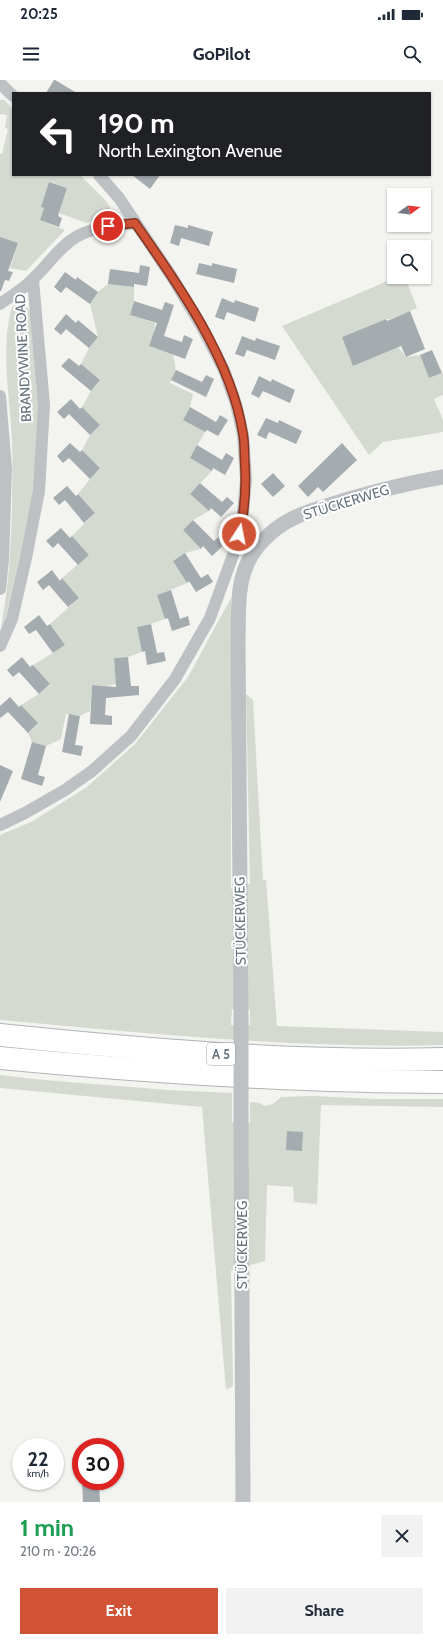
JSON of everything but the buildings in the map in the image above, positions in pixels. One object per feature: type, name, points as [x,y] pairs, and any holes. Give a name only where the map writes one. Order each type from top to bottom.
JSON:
[{"type":"highway","name":"A 5","points":[[0,1035],[206,1053],[302,1057],[443,1059]]},
{"type":"highway","name":"A 5","points":[[0,1058],[212,1076],[443,1082]]},
{"type":"street","points":[[0,84],[12,95]]},
{"type":"street","points":[[0,825],[25,813],[65,790],[92,771],[131,736],[175,679],[210,618],[242,523],[246,480],[243,435],[236,404],[226,377],[202,327],[172,277],[119,198],[100,176]]},
{"type":"street","points":[[0,304],[33,280],[63,248],[75,238],[108,226],[135,223]]},
{"type":"street","name":"BRANDYWINE ROAD","points":[[0,646],[12,619],[39,491],[44,405],[33,280]]},
{"type":"street","name":"BRANDYWINE ROAD","points":[[0,396],[6,469],[3,560],[0,589]]},
{"type":"street","name":"STÜCKERWEG","points":[[243,1502],[238,642],[240,585],[248,562],[259,545],[287,521],[306,512],[381,490],[443,477]]},
{"type":"shaded area","points":[[0,100],[4,100],[12,108],[12,176],[81,176],[110,207],[109,214],[86,223],[59,213],[67,188],[50,182],[41,207],[44,208],[40,220],[65,230],[26,271],[10,268],[18,243],[0,238],[0,154],[2,154],[8,129],[5,128],[7,115],[0,114]]},
{"type":"shaded area","points":[[387,281],[387,284],[408,284],[417,308],[342,337],[353,365],[398,347],[406,357],[420,355],[429,378],[443,373],[443,395],[434,399],[443,420],[443,432],[383,442],[369,455],[282,326]]},
{"type":"shaded area","points":[[108,284],[134,287],[134,301],[130,315],[155,323],[154,332],[149,346],[173,355],[176,370],[170,383],[193,394],[190,407],[183,420],[205,432],[190,458],[212,471],[190,494],[209,511],[193,520],[183,530],[201,549],[185,553],[173,561],[187,583],[158,595],[165,619],[137,627],[142,652],[128,657],[114,658],[116,684],[106,686],[92,685],[90,711],[80,716],[66,714],[61,739],[46,746],[32,742],[28,733],[38,723],[21,705],[50,685],[33,665],[65,645],[50,624],[79,598],[62,578],[89,555],[72,536],[95,513],[78,494],[100,468],[82,450],[90,435],[100,425],[82,407],[91,391],[100,380],[81,364],[89,348],[98,337],[90,304],[98,292]]},
{"type":"shaded area","points":[[18,303],[26,306],[31,312],[39,407],[34,488],[22,555],[3,628],[1,629],[9,569],[12,505],[12,441],[6,356],[8,323],[12,307]]},
{"type":"shaded area","points":[[231,598],[231,889],[234,888],[235,1009],[232,1009],[231,1025],[250,1025],[250,1010],[247,1009],[245,886],[250,884],[246,694],[253,700],[263,880],[266,880],[277,1026],[443,1032],[443,1045],[332,1045],[221,1039],[0,1020],[0,835],[31,822],[87,787],[135,744],[188,677]]},
{"type":"shaded area","points":[[0,1075],[168,1090],[232,1093],[232,1122],[236,1123],[236,1269],[231,1271],[233,1386],[226,1390],[202,1107],[0,1088]]},
{"type":"shaded area","points":[[313,1096],[375,1099],[443,1099],[443,1107],[321,1105],[317,1204],[294,1202],[293,1187],[267,1185],[265,1261],[247,1266],[247,1123],[250,1123],[250,1102],[260,1103],[264,1106],[273,1104],[281,1097]]},
{"type":"route","points":[[108,226],[135,223],[172,277],[202,327],[224,370],[236,404],[243,435],[246,480],[242,523],[239,534]]}]
